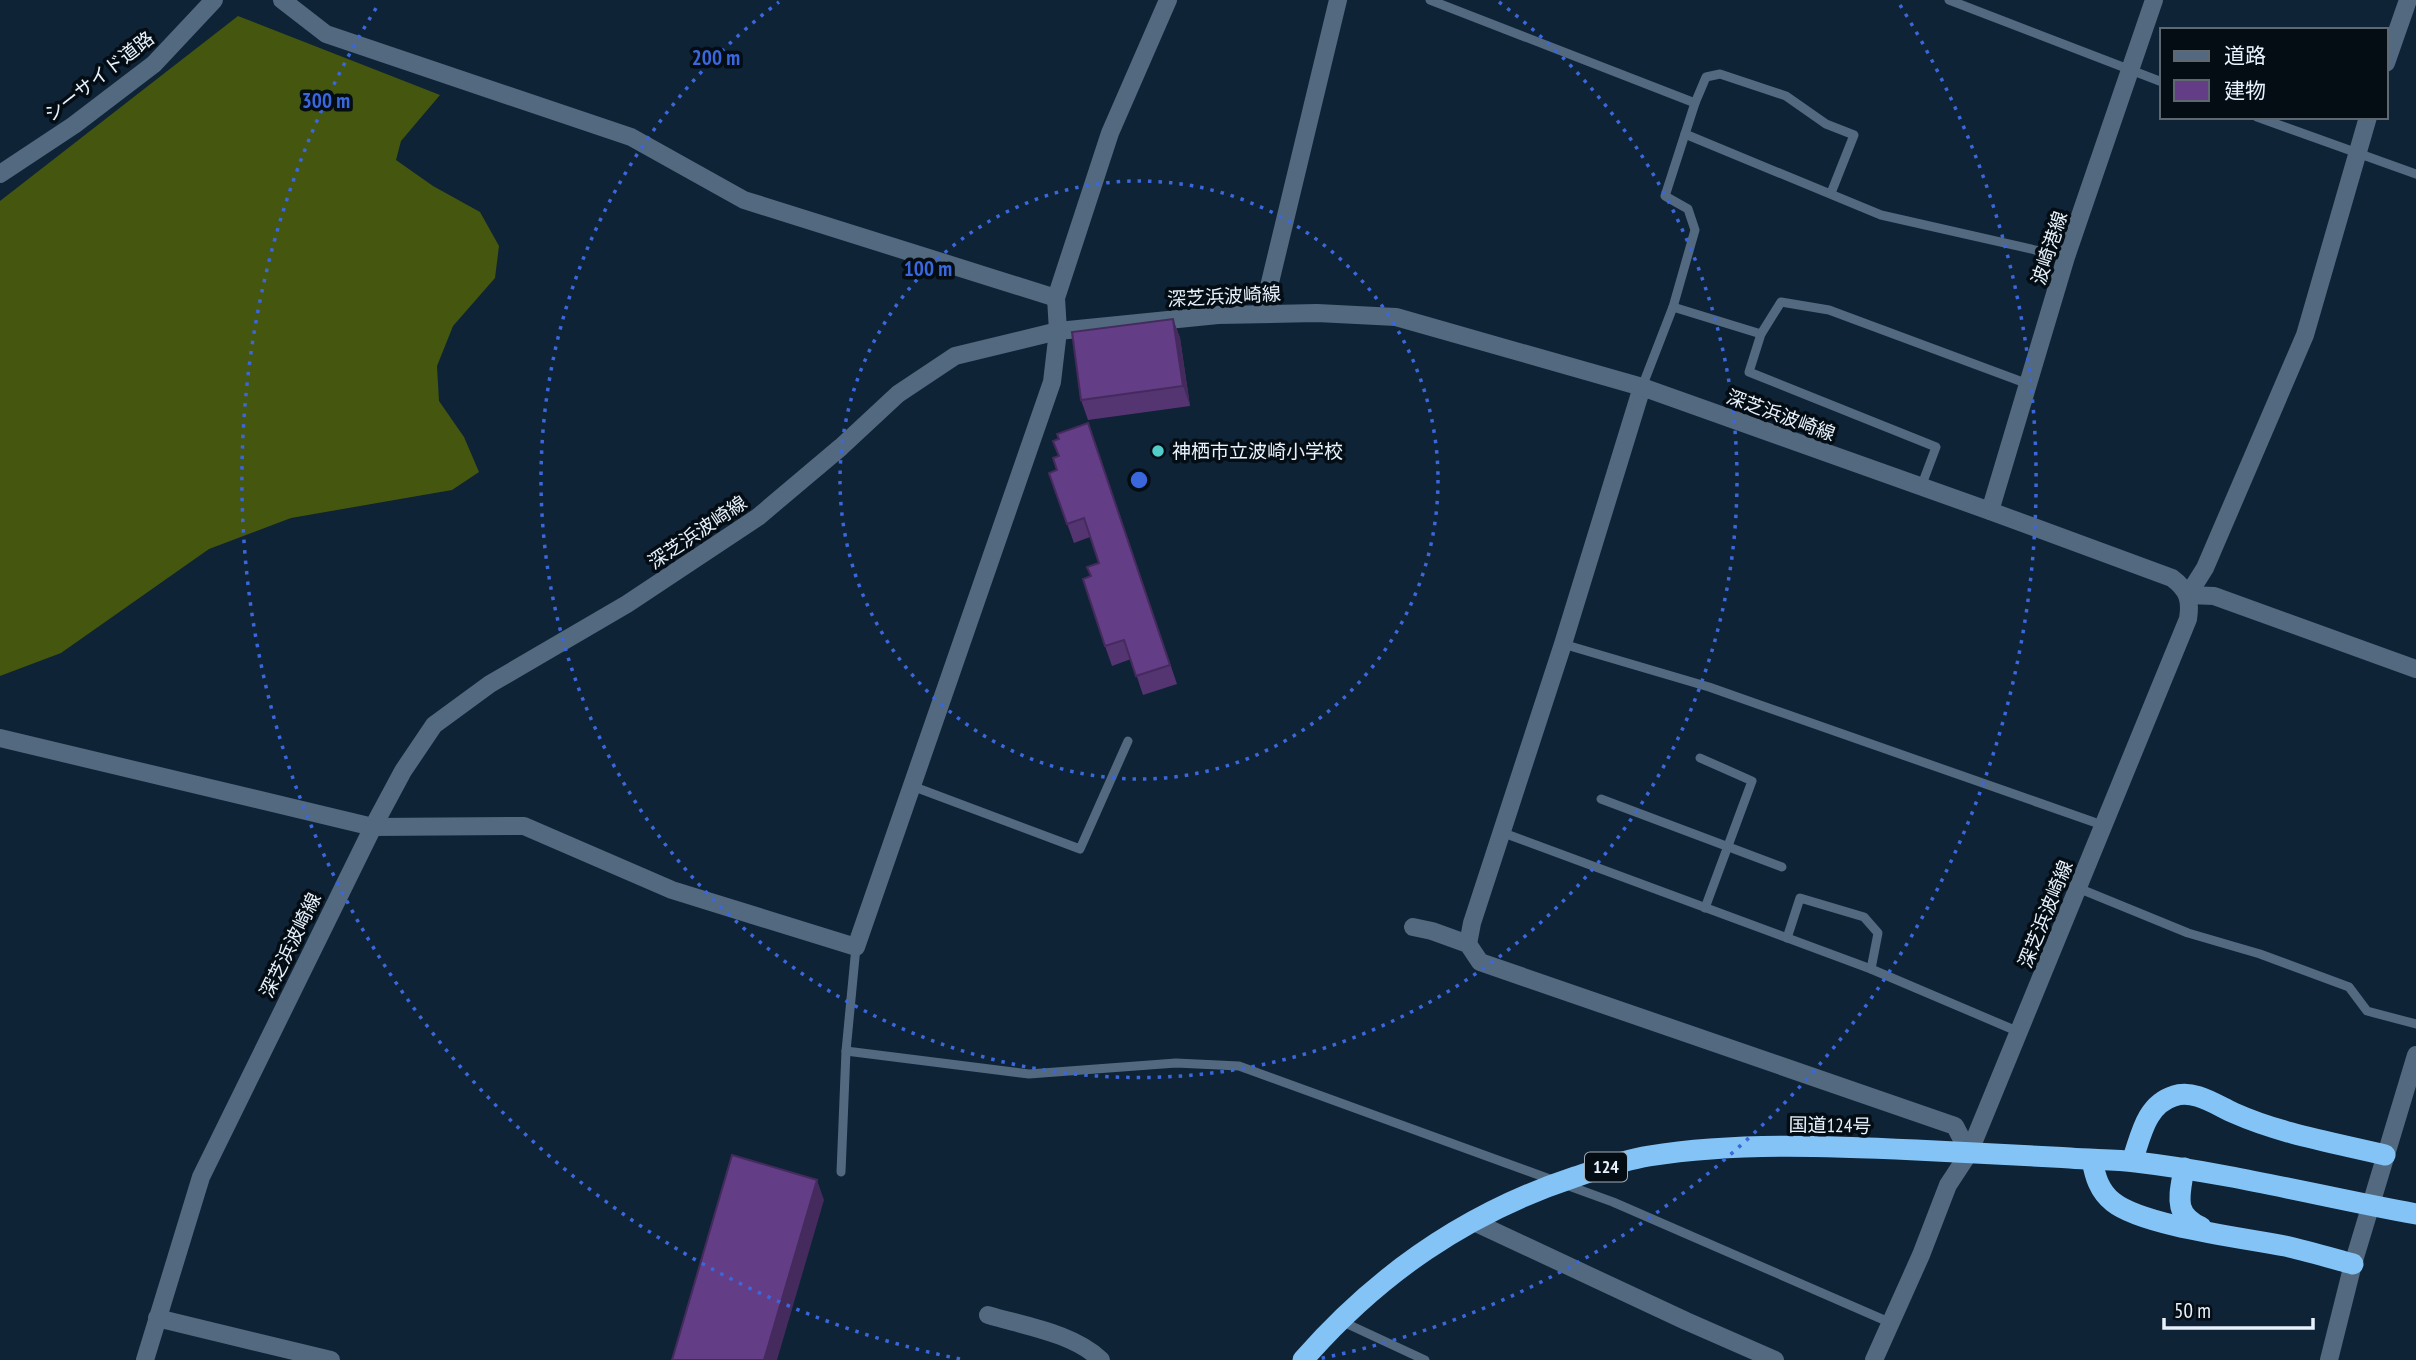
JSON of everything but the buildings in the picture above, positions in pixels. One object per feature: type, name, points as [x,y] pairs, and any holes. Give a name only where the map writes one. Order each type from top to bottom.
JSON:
[{"type":"highway","points":[[2132,1161],[2148,1116],[2158,1104],[2174,1096],[2190,1094],[2270,1126],[2385,1155]]},
{"type":"highway","name":"国道124号","points":[[1303,1360],[1339,1321],[1379,1284],[1427,1248],[1472,1221],[1515,1198],[1557,1183],[1646,1156],[1690,1150],[1799,1147],[2132,1161],[2184,1168],[2416,1214]]},
{"type":"highway","points":[[2092,1160],[2096,1180],[2102,1191],[2127,1212],[2353,1264]]},
{"type":"highway","points":[[2184,1168],[2180,1195],[2184,1216],[2189,1222],[2212,1233]]},
{"type":"street","name":"シーサイド道路","points":[[0,174],[74,125],[154,64],[214,0]]},
{"type":"street","points":[[282,0],[326,34],[631,137],[744,200],[1056,298]]},
{"type":"street","points":[[0,738],[373,827],[523,826],[672,890],[856,947],[1052,382],[1058,331],[1056,298],[1110,133],[1168,0]]},
{"type":"street","points":[[1265,314],[1266,299],[1338,0]]},
{"type":"street","name":"波崎港線","points":[[1990,511],[2030,385],[2066,257],[2154,0]]},
{"type":"street","points":[[2388,57],[2408,0]]},
{"type":"street","points":[[2367,119],[2305,335],[2205,568],[2188,595],[2214,596],[2416,670]]},
{"type":"street","name":"深芝浜波崎線","points":[[145,1360],[201,1177],[373,827],[403,771],[434,726],[490,684],[627,604],[758,517],[841,447],[898,394],[955,356],[1058,331],[1218,315],[1317,313],[1396,317],[1642,387],[2172,578],[2188,595],[2188,620],[2105,825],[1969,1153],[1948,1185],[1874,1360]]},
{"type":"street","points":[[1468,944],[1472,923],[1563,644],[1642,387]]},
{"type":"street","points":[[1413,927],[1468,944],[1480,962],[1955,1126],[1969,1153]]},
{"type":"street","points":[[2329,1360],[2353,1264],[2416,1055]]},
{"type":"street","points":[[1472,1221],[1775,1360]]},
{"type":"street","points":[[988,1315],[1058,1337],[1088,1349],[1101,1360]]},
{"type":"street","points":[[157,1318],[331,1360]]},
{"type":"lane","points":[[1430,0],[1695,103]]},
{"type":"lane","points":[[1949,0],[2160,81]]},
{"type":"lane","points":[[1642,387],[1673,307],[1695,230],[1688,209],[1665,196],[1706,77],[1720,74],[1786,96],[1826,124],[1854,135],[1830,193]]},
{"type":"lane","points":[[2262,119],[2416,174]]},
{"type":"lane","points":[[1685,134],[1881,215],[2066,257]]},
{"type":"lane","points":[[1921,487],[1936,447],[1749,372],[1761,334],[1781,302],[1829,310],[2030,385]]},
{"type":"lane","points":[[1673,307],[1761,334]]},
{"type":"lane","points":[[1563,644],[1709,687],[2105,825]]},
{"type":"lane","points":[[910,785],[1080,849],[1128,741]]},
{"type":"lane","points":[[1700,758],[1752,780],[1705,908]]},
{"type":"lane","points":[[1601,800],[1782,867]]},
{"type":"lane","points":[[1501,832],[1871,969],[2019,1032]]},
{"type":"lane","points":[[2078,888],[2188,933],[2260,954],[2350,987],[2367,1011],[2416,1024]]},
{"type":"lane","points":[[1787,938],[1800,898],[1864,917],[1878,933],[1871,969]]},
{"type":"lane","points":[[841,1172],[846,1051],[856,947]]},
{"type":"lane","points":[[846,1051],[1029,1074],[1176,1063],[1239,1066],[1613,1202],[1891,1323]]},
{"type":"lane","points":[[1339,1321],[1425,1360]]},
{"type":"green space","points":[[238,16],[440,95],[401,141],[396,160],[433,186],[480,212],[499,246],[495,278],[453,326],[437,366],[439,401],[464,437],[479,472],[452,490],[291,518],[209,549],[61,653],[0,676],[0,201]]},
{"type":"place","name":"神栖市立波崎小学校","points":[[1158,451]]}]
